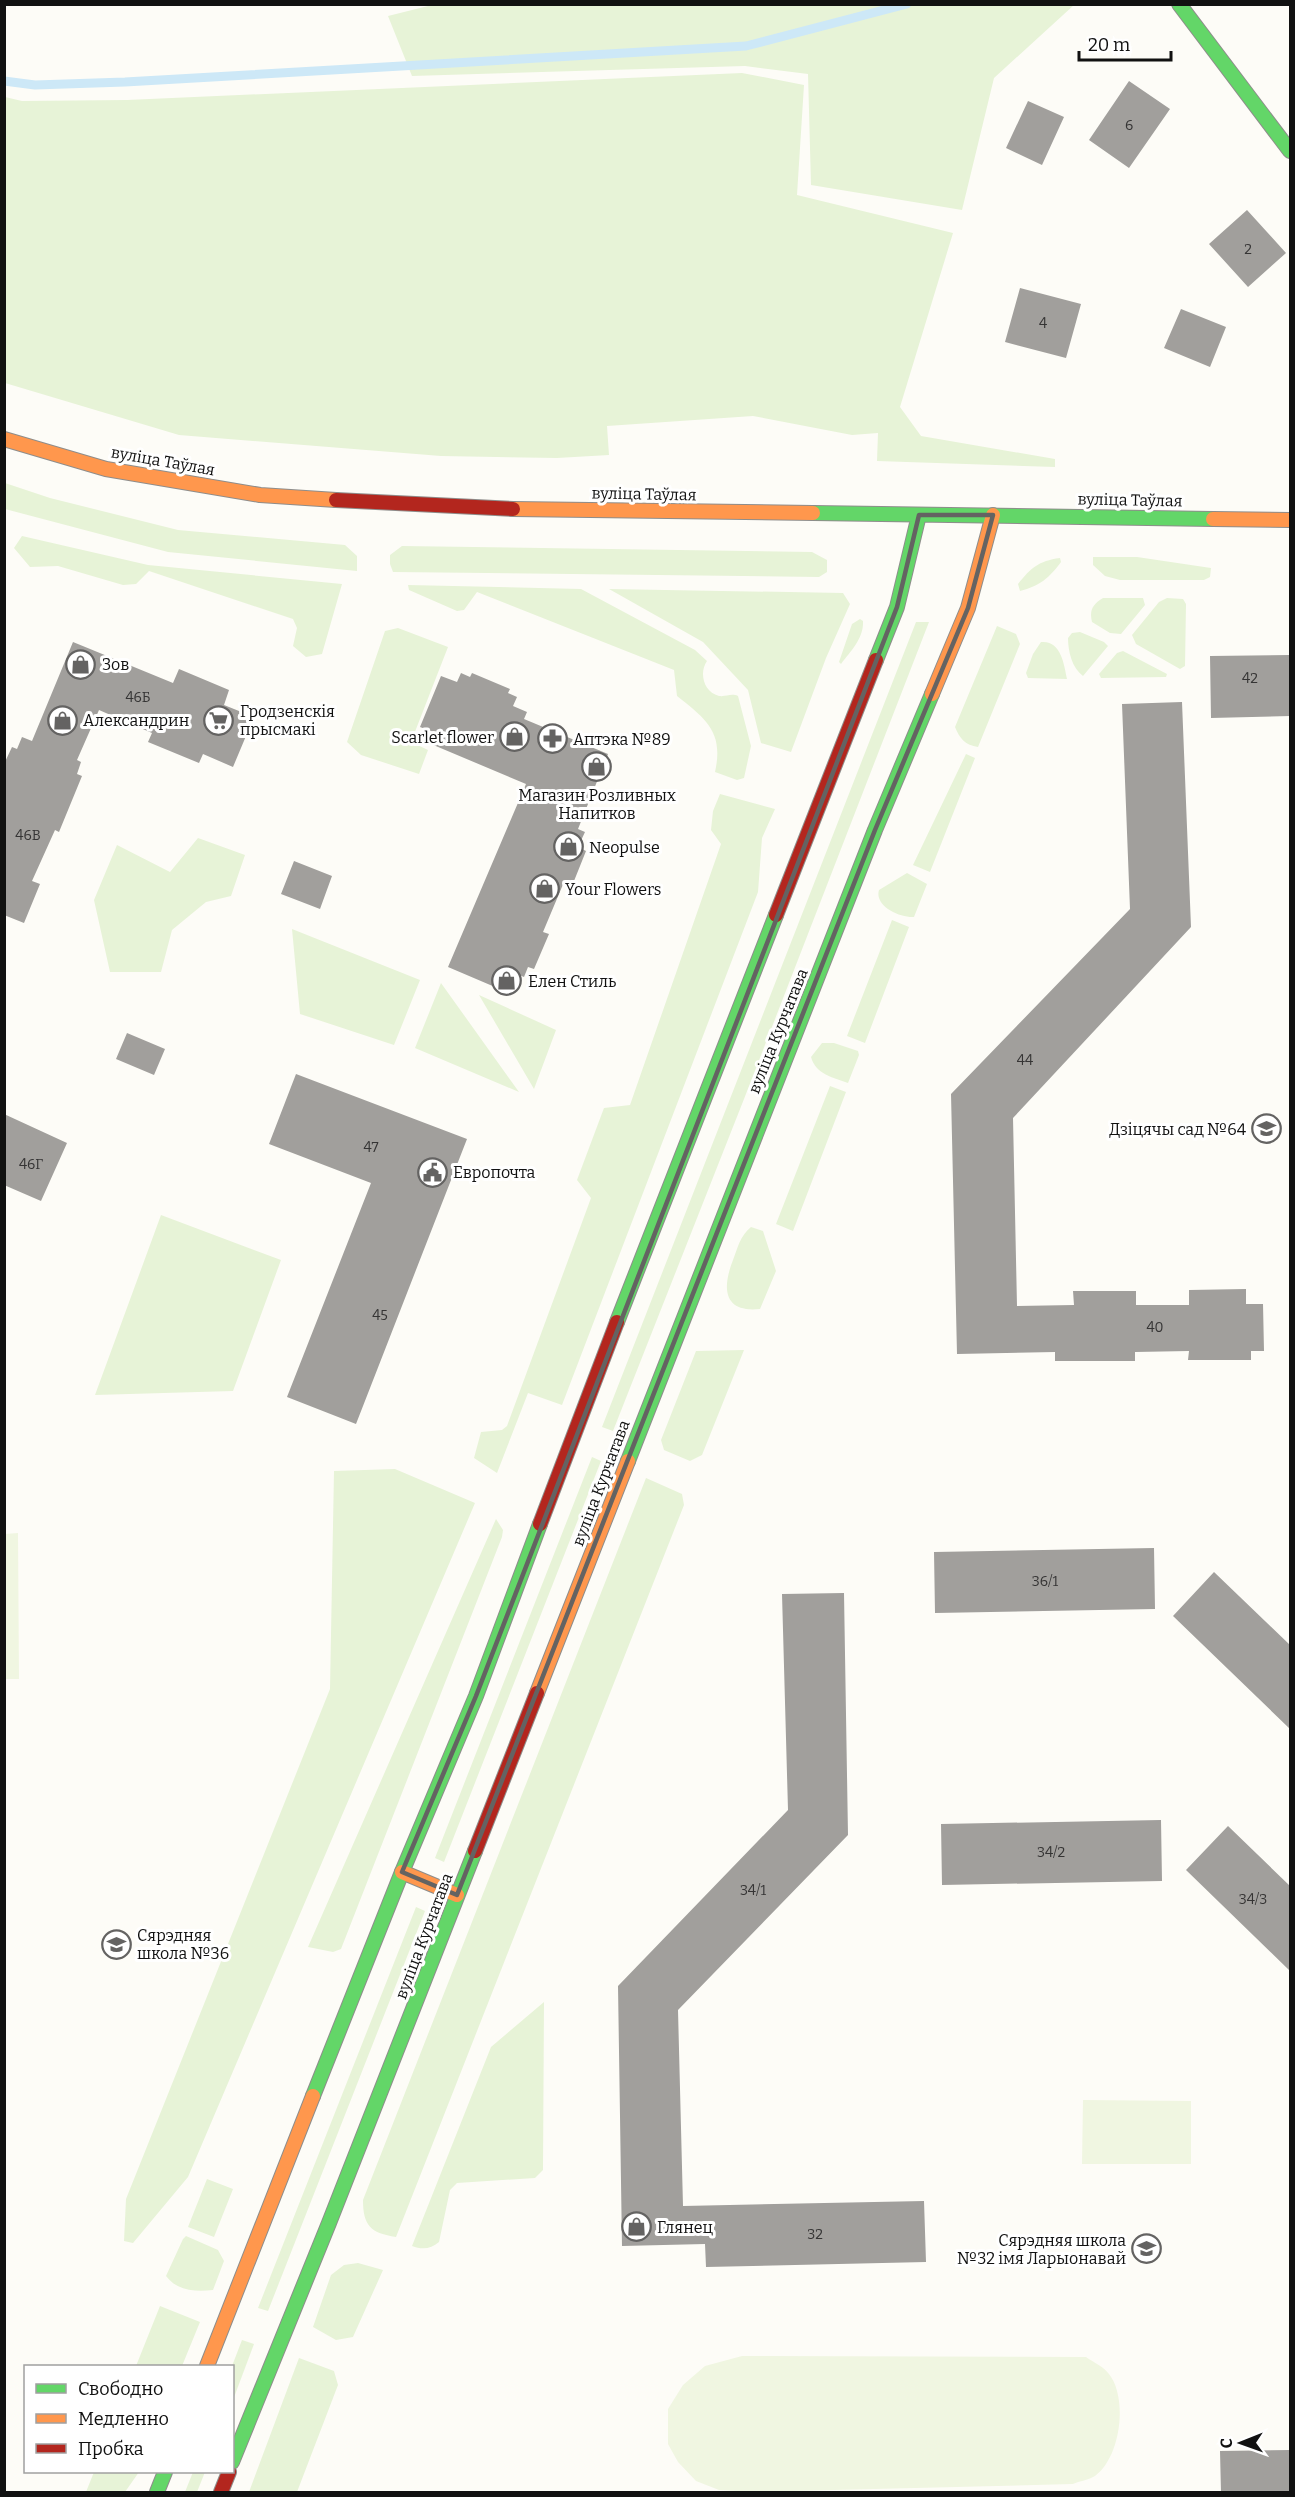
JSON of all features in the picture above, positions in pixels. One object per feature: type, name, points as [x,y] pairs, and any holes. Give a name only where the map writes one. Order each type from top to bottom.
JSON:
[{"type":"main road","points":[[1179,4],[1290,151]]},
{"type":"main road","name":"вуліца Таўлая","points":[[4,439],[106,469],[260,495],[471,508],[1290,520]]},
{"type":"main road","points":[[208,2365],[402,1872],[476,1696],[561,1465],[897,607],[919,515]]},
{"type":"main road","name":"вуліца Курчатава","points":[[234,2457],[867,851],[968,608],[993,515]]},
{"type":"main road","points":[[402,1872],[457,1895]]},
{"type":"main road","points":[[157,2493],[165,2473]]},
{"type":"main road","points":[[221,2493],[229,2473]]},
{"type":"highlighted area","points":[[919,515],[993,515],[968,608],[875,830],[457,1895],[402,1872],[476,1696],[897,607]]},
{"type":"green space","points":[[432,5],[1074,5],[994,78],[962,210],[811,185],[808,74],[745,66],[412,76],[388,16]]},
{"type":"green space","points":[[742,73],[804,85],[797,195],[953,233],[900,407],[921,436],[1055,459],[1055,467],[877,461],[878,433],[852,435],[753,416],[607,426],[609,455],[557,458],[441,456],[179,435],[5,383],[5,97],[22,101],[127,100]]},
{"type":"green space","points":[[5,483],[50,498],[178,530],[345,545],[357,556],[357,571],[168,552],[5,509]]},
{"type":"green space","points":[[22,536],[148,565],[342,584],[322,654],[306,657],[293,646],[297,628],[293,619],[149,571],[136,584],[123,585],[58,566],[30,567],[14,548]]},
{"type":"green space","points":[[402,546],[812,552],[827,560],[827,572],[819,577],[393,572],[390,555]]},
{"type":"green space","points":[[1093,557],[1137,557],[1211,568],[1210,577],[1204,580],[1120,580],[1105,576],[1093,565]]},
{"type":"green space","points":[[1060,558],[1061,562],[1044,581],[1020,591],[1018,584],[1031,570],[1040,563]]},
{"type":"green space","points":[[408,585],[581,589],[695,650],[707,661],[703,676],[709,690],[719,696],[738,696],[751,746],[744,778],[737,780],[715,772],[717,746],[715,736],[704,720],[677,696],[674,670],[477,592],[464,610],[457,611],[409,590]]},
{"type":"green space","points":[[609,589],[843,593],[850,604],[826,658],[791,752],[761,743],[748,690],[703,642]]},
{"type":"green space","points":[[1103,598],[1143,598],[1145,605],[1121,634],[1110,633],[1092,622],[1093,608]]},
{"type":"green space","points":[[1167,598],[1183,599],[1186,604],[1185,666],[1180,669],[1136,644],[1132,635],[1159,602]]},
{"type":"green space","points":[[860,619],[863,621],[863,627],[859,639],[841,664],[839,662],[852,624]]},
{"type":"green space","points":[[916,622],[929,622],[744,1099],[613,1431],[602,1427]]},
{"type":"green space","points":[[997,626],[1016,634],[1020,644],[978,747],[964,741],[955,727]]},
{"type":"green space","points":[[398,628],[448,647],[411,742],[428,750],[419,774],[361,755],[347,742],[385,631]]},
{"type":"green space","points":[[1080,632],[1108,646],[1083,676],[1073,664],[1068,643],[1068,638],[1072,633]]},
{"type":"green space","points":[[1041,642],[1048,642],[1057,649],[1063,660],[1067,679],[1028,678],[1026,673],[1033,654]]},
{"type":"green space","points":[[1123,651],[1167,674],[1166,677],[1101,678],[1099,674],[1117,653]]},
{"type":"green space","points":[[966,754],[975,758],[930,872],[913,865]]},
{"type":"green space","points":[[720,794],[775,809],[762,838],[758,892],[562,1405],[528,1393],[497,1473],[474,1458],[481,1432],[502,1430],[507,1426],[591,1198],[577,1180],[604,1108],[630,1105],[721,844],[711,830],[713,811]]},
{"type":"green space","points":[[198,838],[245,855],[231,896],[206,902],[172,930],[161,972],[110,972],[94,900],[117,845],[170,872]]},
{"type":"green space","points":[[907,873],[927,884],[914,917],[889,910],[878,896],[879,890]]},
{"type":"green space","points":[[892,920],[909,927],[865,1043],[847,1036]]},
{"type":"green space","points":[[292,929],[420,980],[394,1045],[300,1014]]},
{"type":"green space","points":[[441,983],[519,1092],[415,1048]]},
{"type":"green space","points":[[479,995],[556,1030],[534,1089]]},
{"type":"green space","points":[[822,1043],[834,1043],[858,1051],[859,1055],[848,1083],[821,1072],[813,1063],[811,1057]]},
{"type":"green space","points":[[830,1086],[846,1092],[793,1231],[776,1224]]},
{"type":"green space","points":[[161,1215],[281,1260],[233,1391],[95,1395]]},
{"type":"green space","points":[[751,1227],[763,1231],[776,1271],[760,1309],[748,1309],[732,1303],[727,1289],[729,1270],[738,1246],[744,1234]]},
{"type":"green space","points":[[744,1350],[702,1455],[690,1461],[664,1450],[661,1440],[696,1351]]},
{"type":"green space","points":[[592,1457],[601,1461],[444,1862],[435,1858]]},
{"type":"green space","points":[[395,1469],[475,1503],[188,2177],[133,2243],[124,2241],[126,2199],[330,1689],[334,1471]]},
{"type":"green space","points":[[646,1478],[682,1494],[684,1505],[396,2237],[380,2233],[370,2227],[367,2222],[363,2200]]},
{"type":"green space","points":[[496,1519],[503,1530],[502,1537],[341,1949],[333,1952],[308,1947]]},
{"type":"green space","points":[[18,1533],[19,1679],[5,1679],[5,1534]]},
{"type":"green space","points":[[416,1907],[425,1911],[268,2311],[258,2308]]},
{"type":"green space","points":[[544,2002],[543,2170],[535,2178],[457,2183],[450,2190],[439,2242],[426,2248],[412,2246],[491,2047]]},
{"type":"green space","points":[[1083,2100],[1191,2101],[1191,2164],[1082,2164]]},
{"type":"green space","points":[[207,2179],[233,2189],[214,2237],[188,2227]]},
{"type":"green space","points":[[186,2236],[218,2250],[224,2261],[213,2290],[200,2291],[181,2288],[166,2276]]},
{"type":"green space","points":[[358,2263],[383,2270],[353,2337],[336,2340],[313,2327],[331,2275],[344,2265]]},
{"type":"green space","points":[[160,2306],[200,2322],[182,2365],[136,2365]]},
{"type":"green space","points":[[242,2340],[254,2344],[234,2397],[234,2365]]},
{"type":"green space","points":[[742,2356],[1086,2357],[1107,2371],[1115,2384],[1120,2412],[1116,2442],[1104,2467],[1095,2476],[1073,2484],[754,2492],[719,2490],[696,2481],[678,2462],[668,2444],[668,2409],[683,2385],[705,2366]]},
{"type":"green space","points":[[299,2358],[334,2371],[338,2385],[297,2492],[249,2492]]},
{"type":"green space","points":[[94,2473],[138,2473],[125,2492],[86,2492]]},
{"type":"green space","points":[[193,2473],[205,2473],[197,2492],[185,2492]]},
{"type":"building","points":[[1129,81],[1170,109],[1129,168],[1089,140]]},
{"type":"building","points":[[1028,101],[1064,117],[1042,165],[1006,148]]},
{"type":"building","points":[[1247,210],[1286,253],[1248,287],[1209,244]]},
{"type":"building","points":[[1020,288],[1081,304],[1066,358],[1005,342]]},
{"type":"building","points":[[1181,309],[1226,327],[1210,367],[1164,348]]},
{"type":"building","points":[[73,642],[173,683],[179,669],[229,690],[224,705],[254,717],[233,767],[203,754],[199,763],[148,742],[152,733],[99,710],[77,760],[81,762],[77,774],[82,776],[59,832],[55,830],[32,881],[40,884],[24,923],[4,915],[4,764],[12,747],[17,749],[22,737],[32,741]]},
{"type":"building","points":[[1290,655],[1290,716],[1211,718],[1210,656]]},
{"type":"building","points":[[461,673],[470,677],[472,673],[510,689],[508,693],[517,697],[513,706],[527,712],[524,719],[608,754],[578,829],[585,832],[578,847],[586,851],[572,886],[564,882],[543,932],[549,934],[534,969],[528,967],[524,977],[517,974],[509,993],[448,967],[526,784],[431,744],[436,733],[420,727],[441,676],[457,682]]},
{"type":"building","points":[[1182,702],[1191,927],[1013,1118],[1017,1306],[1074,1305],[1073,1291],[1136,1291],[1136,1305],[1189,1305],[1189,1290],[1246,1289],[1246,1304],[1263,1304],[1264,1351],[1251,1351],[1251,1360],[1188,1360],[1189,1351],[1135,1352],[1135,1361],[1055,1361],[1055,1352],[957,1354],[951,1094],[1130,909],[1122,704]]},
{"type":"building","points":[[294,861],[332,876],[320,909],[281,894]]},
{"type":"building","points":[[127,1033],[165,1049],[154,1075],[116,1059]]},
{"type":"building","points":[[296,1074],[467,1139],[356,1424],[287,1397],[371,1183],[269,1144]]},
{"type":"building","points":[[4,1114],[67,1143],[41,1201],[4,1185]]},
{"type":"building","points":[[1154,1548],[1155,1609],[935,1613],[934,1552]]},
{"type":"building","points":[[1214,1572],[1290,1645],[1290,1729],[1173,1616]]},
{"type":"building","points":[[844,1593],[848,1835],[678,2010],[683,2206],[924,2201],[926,2262],[706,2267],[705,2244],[622,2246],[618,1986],[788,1810],[782,1594]]},
{"type":"building","points":[[1161,1820],[1162,1881],[942,1885],[941,1824]]},
{"type":"building","points":[[1228,1826],[1290,1886],[1290,1971],[1186,1870]]},
{"type":"building","points":[[1290,2450],[1290,2493],[1221,2493],[1220,2451]]},
{"type":"waterway","points":[[4,81],[35,85],[125,82],[746,46],[907,4]]},
{"type":"traffic: fast","points":[[1179,4],[1290,151]]},
{"type":"traffic: fast","points":[[813,513],[1213,519]]},
{"type":"traffic: fast","points":[[876,660],[897,607],[919,515]]},
{"type":"traffic: fast","points":[[628,1461],[875,830],[932,694]]},
{"type":"traffic: fast","points":[[617,1322],[776,915]]},
{"type":"traffic: fast","points":[[313,2096],[402,1872],[476,1696],[540,1524]]},
{"type":"traffic: fast","points":[[234,2457],[475,1851]]},
{"type":"traffic: fast","points":[[157,2492],[165,2473]]},
{"type":"traffic: slow","points":[[4,439],[106,469],[260,495],[336,500]]},
{"type":"traffic: slow","points":[[513,509],[813,513]]},
{"type":"traffic: slow","points":[[932,694],[968,608],[993,515]]},
{"type":"traffic: slow","points":[[1213,519],[1290,520]]},
{"type":"traffic: slow","points":[[537,1693],[628,1461]]},
{"type":"traffic: slow","points":[[402,1872],[457,1895]]},
{"type":"traffic: slow","points":[[207,2365],[313,2096]]},
{"type":"traffic: jam","points":[[336,500],[513,509]]},
{"type":"traffic: jam","points":[[776,915],[876,660]]},
{"type":"traffic: jam","points":[[540,1524],[617,1322]]},
{"type":"traffic: jam","points":[[475,1851],[537,1693]]},
{"type":"traffic: jam","points":[[221,2492],[229,2473]]},
{"type":"place","name":"Зов","points":[[81,664]]},
{"type":"place","name":"Александрин","points":[[62,720]]},
{"type":"place","name":"Гродзенскія прысмакі","points":[[219,720]]},
{"type":"place","name":"Scarlet flower","points":[[515,737]]},
{"type":"place","name":"Аптэка №89","points":[[552,739]]},
{"type":"place","name":"Магазин Розливных Напитков","points":[[597,767]]},
{"type":"place","name":"Neopulse","points":[[568,847]]},
{"type":"place","name":"Your Flowers","points":[[544,889]]},
{"type":"place","name":"Елен Стиль","points":[[507,981]]},
{"type":"place","name":"Дзіцячы сад №64","points":[[1267,1129]]},
{"type":"place","name":"Европочта","points":[[432,1172]]},
{"type":"place","name":"Сярэдняя школа №36","points":[[116,1944]]},
{"type":"place","name":"Глянец","points":[[636,2227]]},
{"type":"place","name":"Сярэдняя школа №32 імя Ларыонавай","points":[[1147,2249]]}]
